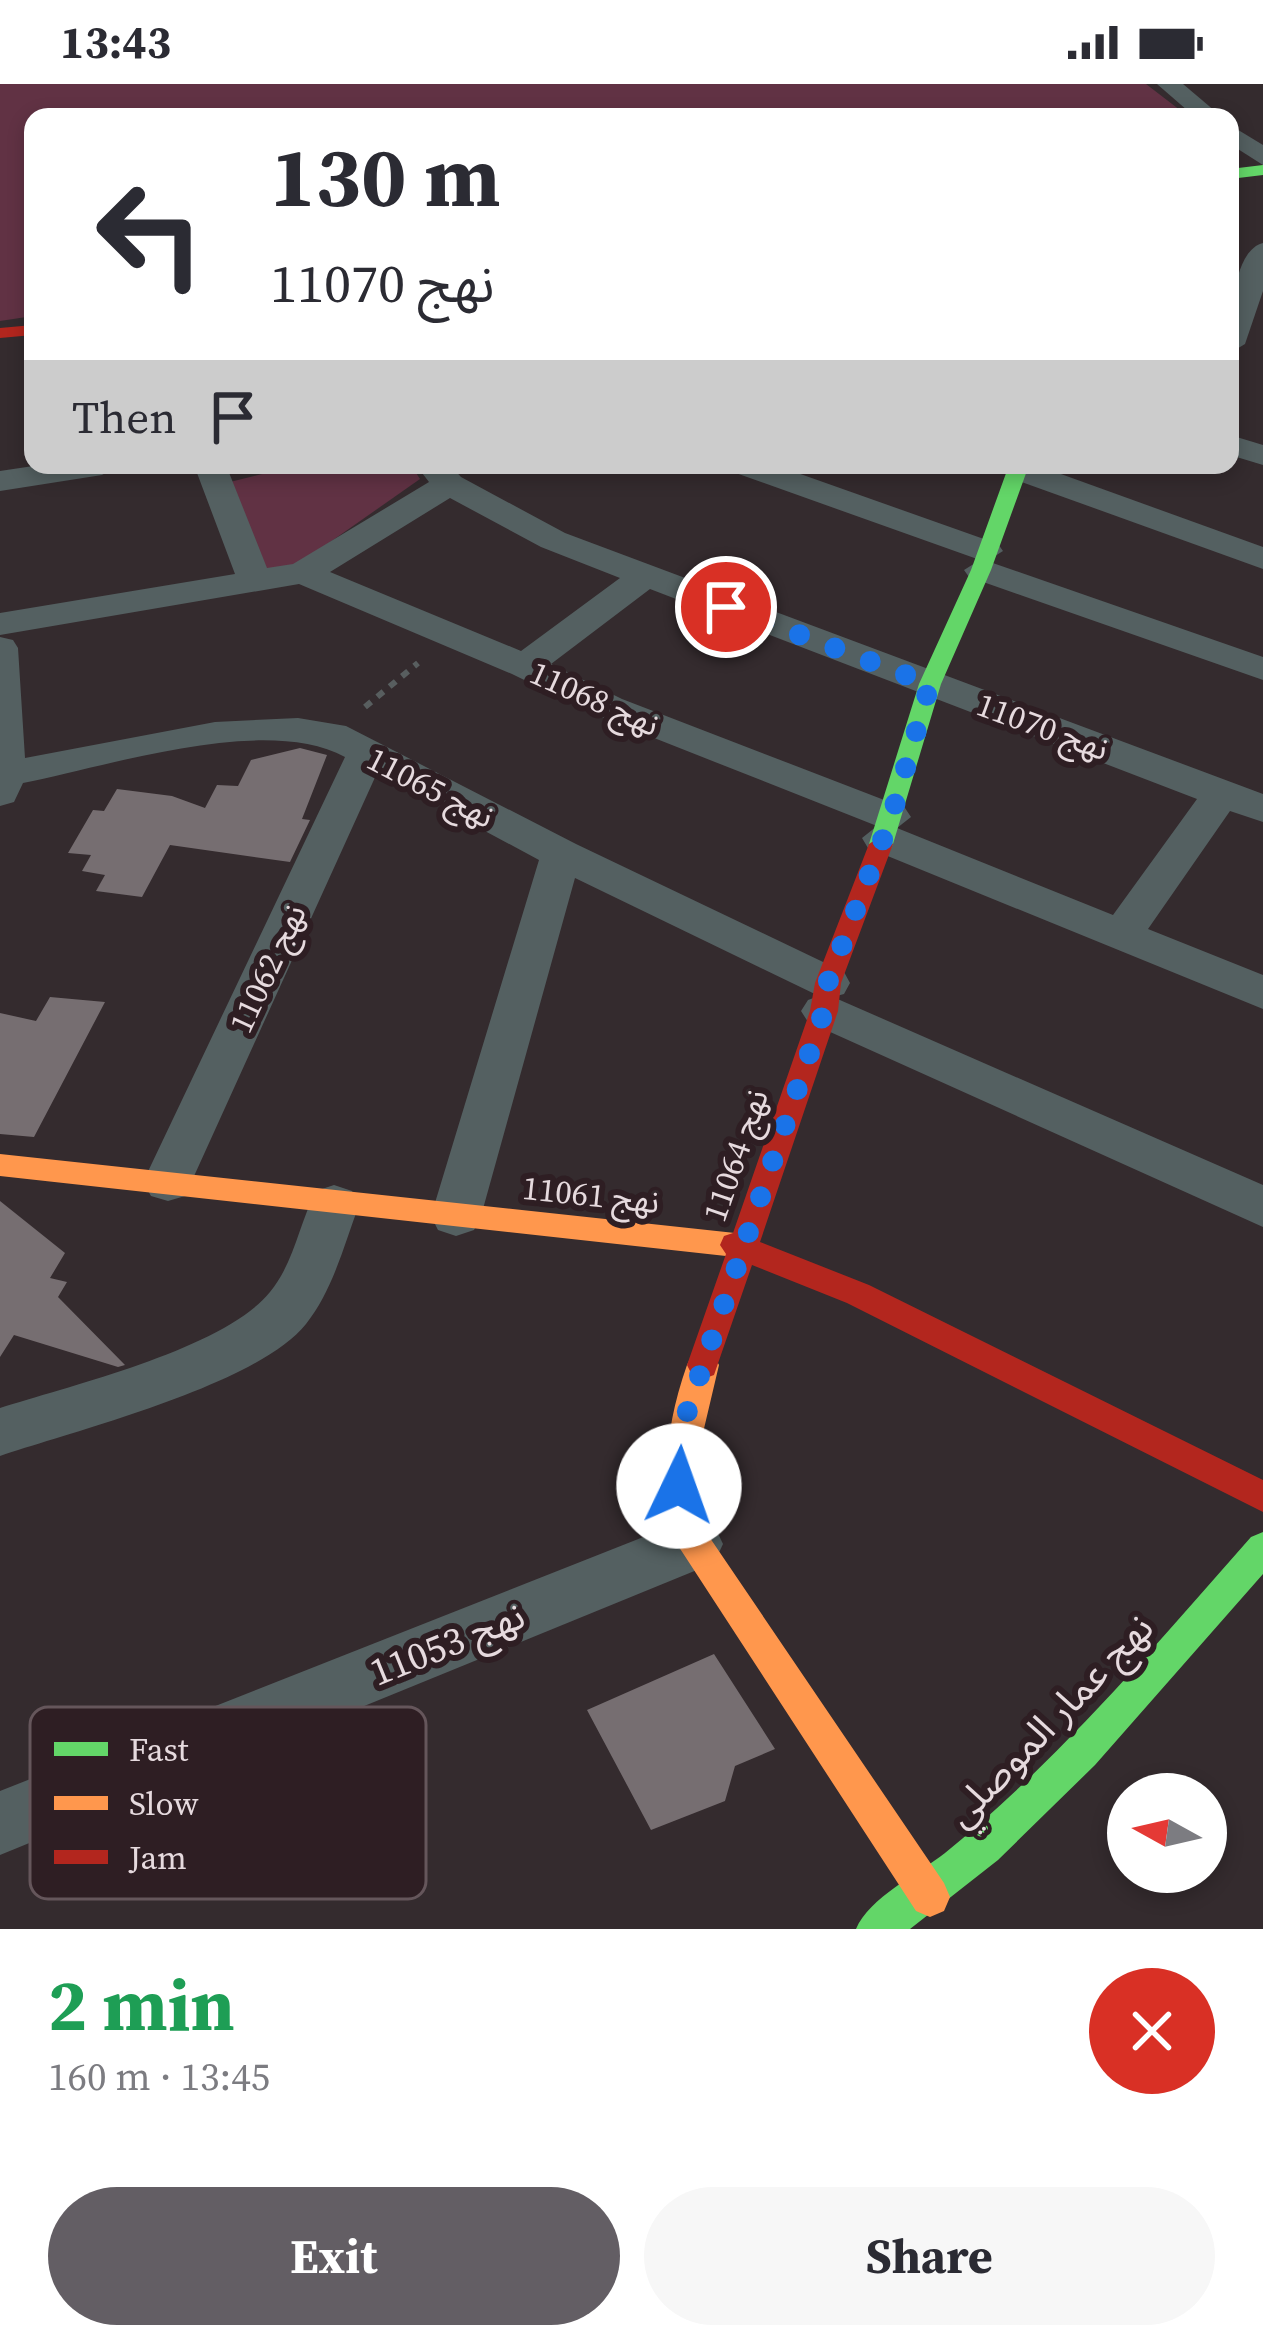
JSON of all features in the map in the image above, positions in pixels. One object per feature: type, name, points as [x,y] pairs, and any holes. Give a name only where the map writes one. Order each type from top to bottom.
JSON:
[{"type":"street","points":[[1169,84],[1199,108]]},
{"type":"street","points":[[1239,139],[1263,157]]},
{"type":"street","points":[[1239,298],[1263,251]]},
{"type":"street","points":[[0,481],[45,474]]},
{"type":"street","points":[[214,474],[255,580]]},
{"type":"street","points":[[0,624],[303,573],[440,474]]},
{"type":"street","name":"نهج 11070","points":[[440,474],[553,540],[1263,808]]},
{"type":"street","points":[[766,474],[1263,669]]},
{"type":"street","name":"نهج 11064","points":[[930,1897],[694,1544],[679,1486],[681,1430],[887,828],[930,684],[1017,474]]},
{"type":"street","points":[[1035,474],[1263,559]]},
{"type":"street","name":"نهج 11068","points":[[303,573],[525,666],[1263,993]]},
{"type":"street","points":[[525,666],[645,576]]},
{"type":"street","points":[[0,648],[3,784]]},
{"type":"street","name":"نهج 11065","points":[[3,784],[250,731],[303,728],[349,744],[826,997],[1263,1207]]},
{"type":"street","name":"نهج 11062","points":[[168,1182],[349,744]]},
{"type":"street","points":[[1122,934],[1222,793]]},
{"type":"street","points":[[456,1216],[523,970],[561,854]]},
{"type":"street","name":"نهج 11061","points":[[0,1165],[742,1246],[858,1294],[1263,1498]]},
{"type":"street","points":[[0,1432],[241,1346],[284,1313],[304,1279],[334,1205]]},
{"type":"street","name":"نهج 11053","points":[[289,1707],[694,1544]]},
{"type":"street","name":"نهج عمار الموصلي","points":[[876,1929],[930,1897],[1055,1782],[1263,1548]]},
{"type":"street","name":"نهج 11053","points":[[0,1823],[30,1811]]},
{"type":"path","points":[[349,744],[449,637]]},
{"type":"shaded area","points":[[0,84],[1146,84],[1177,108],[24,108],[24,317],[0,321]]},
{"type":"shaded area","points":[[262,474],[417,474],[420,479],[296,566],[266,576],[226,483]]},
{"type":"building","points":[[300,748],[327,755],[302,819],[310,820],[290,862],[170,845],[142,897],[96,891],[105,875],[82,871],[91,855],[68,853],[93,810],[104,811],[117,789],[172,796],[205,808],[217,785],[238,786],[251,760]]},
{"type":"building","points":[[50,997],[105,1002],[34,1137],[0,1134],[0,1013],[36,1021]]},
{"type":"building","points":[[0,1201],[65,1253],[50,1278],[67,1282],[58,1297],[125,1365],[118,1367],[14,1335],[0,1357]]},
{"type":"building","points":[[714,1654],[775,1749],[735,1766],[725,1801],[651,1830],[587,1710]]},
{"type":"traffic: fast","points":[[1239,173],[1263,170]]},
{"type":"traffic: fast","points":[[881,844],[930,684],[981,570],[1016,474]]},
{"type":"traffic: fast","points":[[876,1929],[932,1889],[1034,1800],[1128,1702],[1263,1548]]},
{"type":"traffic: slow","points":[[0,1165],[735,1245]]},
{"type":"traffic: slow","points":[[703,1365],[681,1454],[683,1494],[694,1544],[930,1897]]},
{"type":"traffic: jam","points":[[0,333],[24,331]]},
{"type":"traffic: jam","points":[[703,1365],[824,1011],[828,983],[881,844]]},
{"type":"traffic: jam","points":[[735,1245],[858,1294],[1263,1497]]},
{"type":"route","points":[[679,1486],[681,1430],[824,1011],[828,982],[891,818],[930,684],[726,607]]}]
